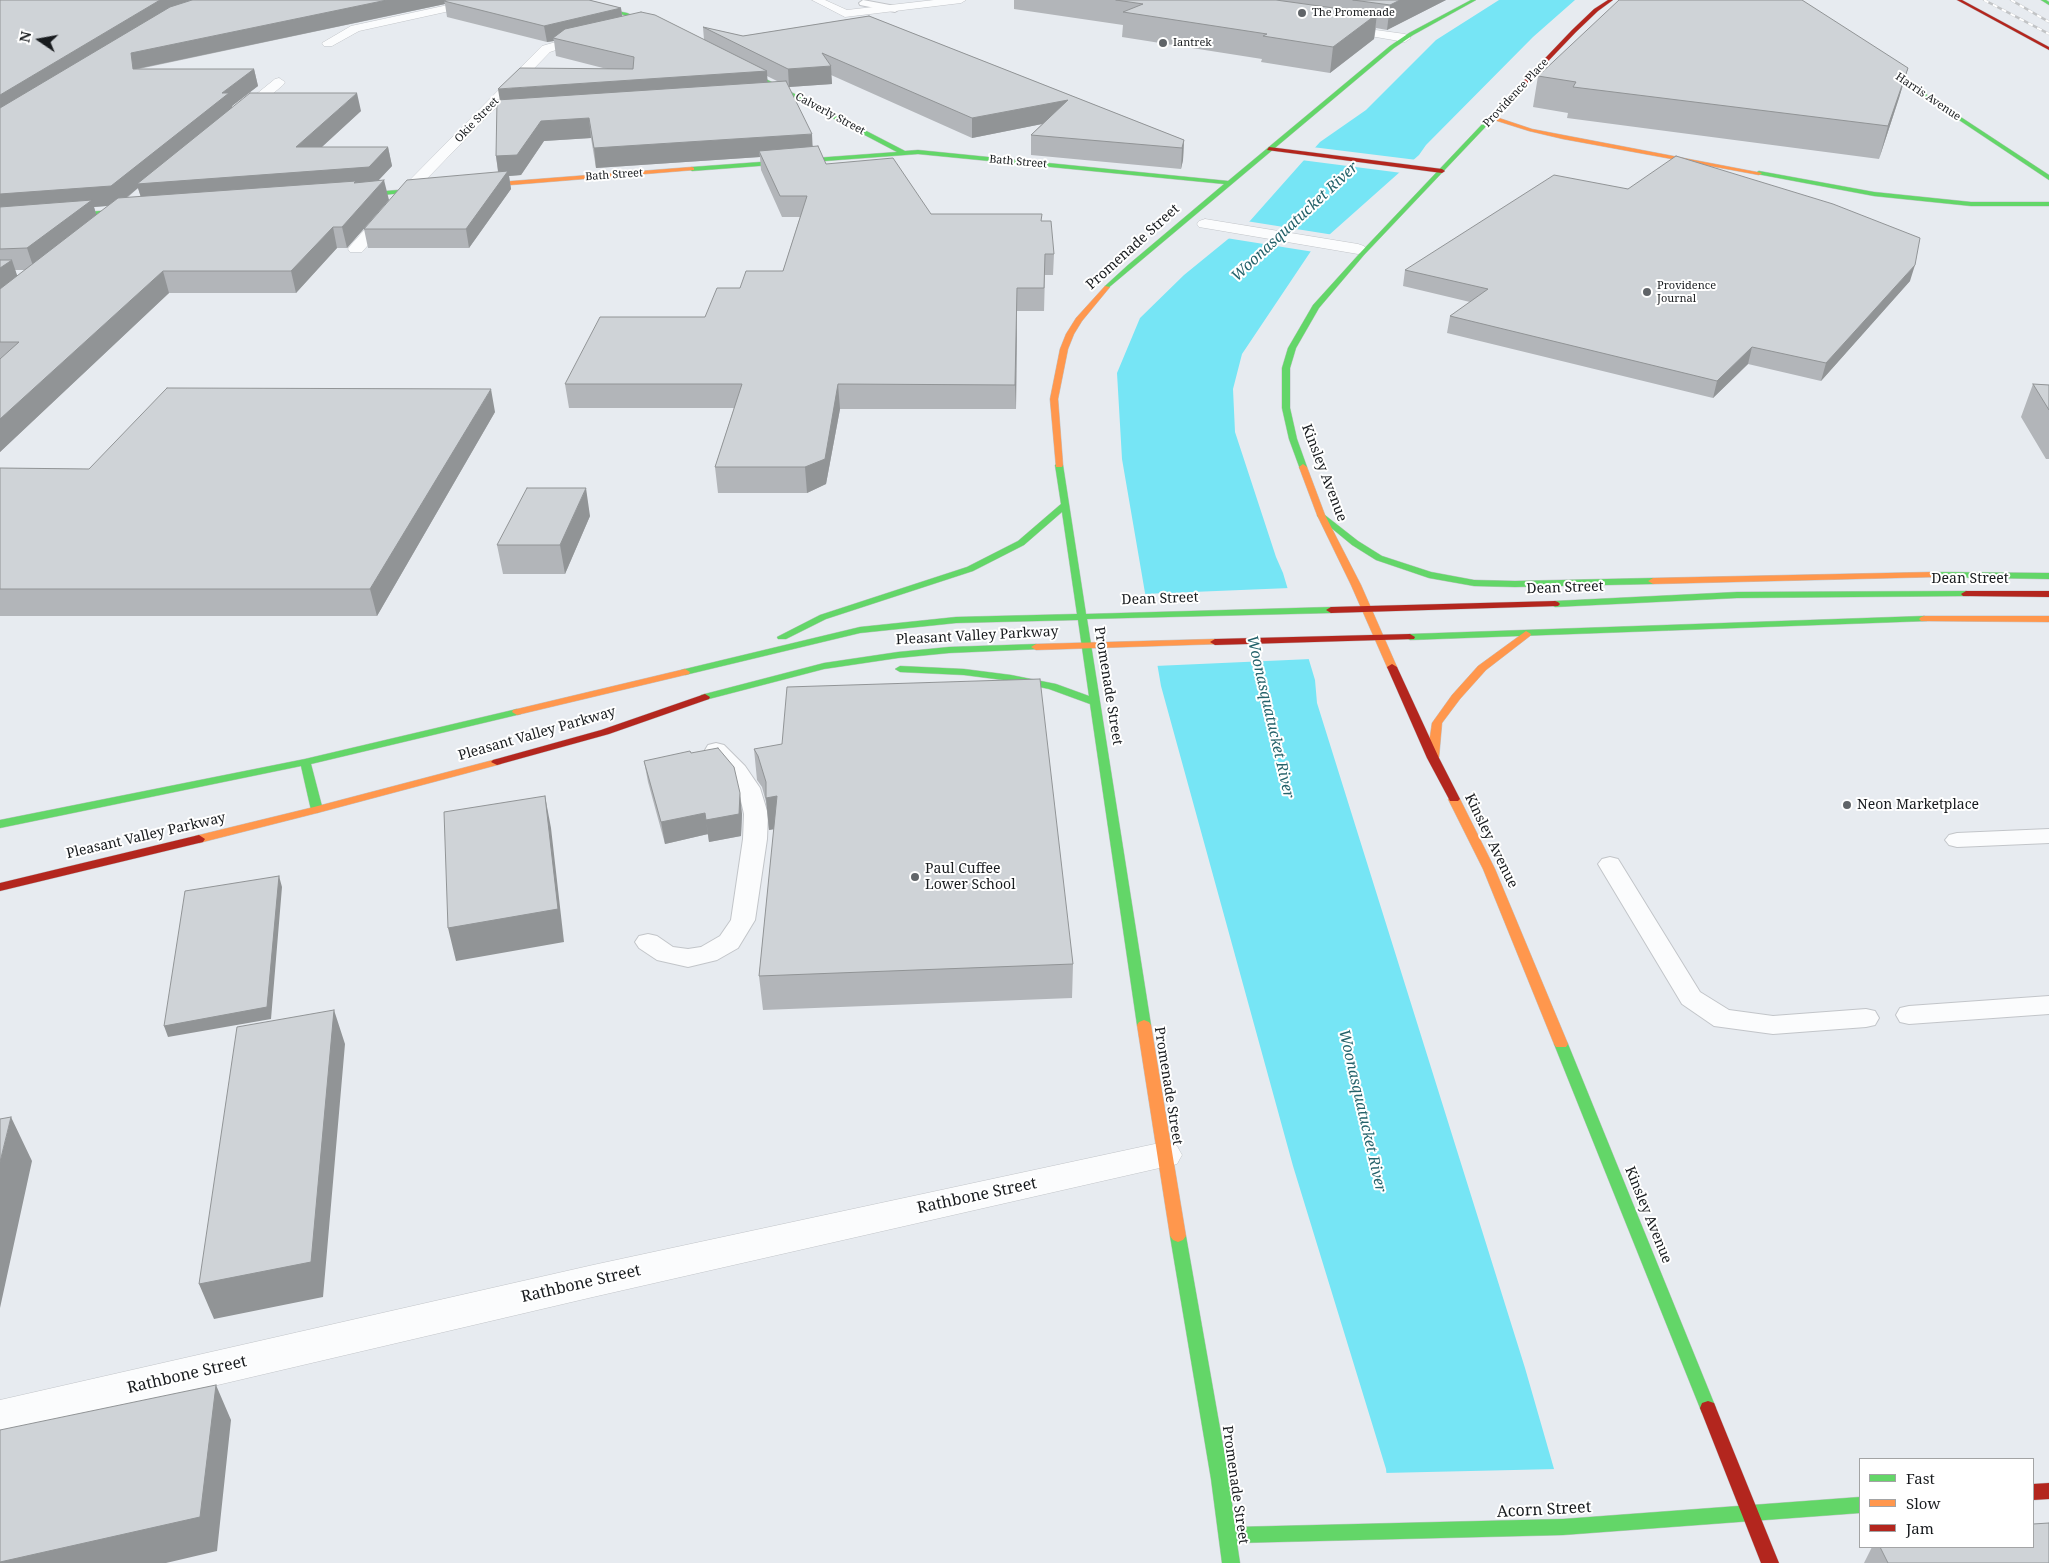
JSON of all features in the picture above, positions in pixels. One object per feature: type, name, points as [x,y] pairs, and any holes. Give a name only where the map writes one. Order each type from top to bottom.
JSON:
[{"type":"main road","points":[[560,0],[625,14],[650,22],[672,33]]},
{"type":"main road","name":"Promenade Street","points":[[1231,1563],[1220,1479],[1164,1155],[1056,448],[1054,399],[1064,349],[1070,334],[1078,320],[1099,295],[1227,183],[1405,38],[1474,0]]},
{"type":"main road","name":"Providence Place","points":[[1442,171],[1581,24],[1611,0]]},
{"type":"main road","points":[[1959,0],[2049,49]]},
{"type":"main road","points":[[2043,0],[2049,4]]},
{"type":"main road","name":"Harris Avenue","points":[[1862,53],[2049,178]]},
{"type":"main road","name":"Calverly Street","points":[[721,58],[904,153]]},
{"type":"main road","points":[[1492,118],[1531,130],[1563,137],[1848,190],[1923,200],[2012,205],[2049,204]]},
{"type":"main road","points":[[1269,149],[1442,171]]},
{"type":"main road","name":"Bath Street","points":[[465,187],[918,152],[1227,183]]},
{"type":"main road","name":"Kinsley Avenue","points":[[1442,171],[1362,254],[1316,307],[1292,348],[1286,368],[1286,408],[1293,439],[1321,514],[1380,637],[1433,758],[1489,869],[1612,1166],[1770,1563]]},
{"type":"main road","points":[[342,196],[446,188]]},
{"type":"main road","points":[[0,221],[147,210]]},
{"type":"main road","points":[[740,658],[823,617],[970,569],[1021,543],[1065,505]]},
{"type":"main road","points":[[1321,514],[1355,543],[1379,558],[1429,575],[1474,582],[1515,584],[1892,575],[2049,576]]},
{"type":"main road","name":"Dean Street","points":[[1082,617],[1366,608],[1579,604],[1737,595],[2049,594]]},
{"type":"main road","name":"Pleasant Valley Parkway","points":[[0,824],[305,762],[577,702],[740,658],[860,630],[956,620],[1082,617]]},
{"type":"main road","points":[[1087,645],[1526,634],[1719,625],[1773,625],[1887,620],[2049,619]]},
{"type":"main road","points":[[1433,758],[1437,723],[1456,697],[1482,668],[1526,634]]},
{"type":"main road","name":"Pleasant Valley Parkway","points":[[0,887],[317,810],[757,682],[824,666],[898,655],[949,650],[1087,645]]},
{"type":"main road","points":[[824,666],[964,672],[988,675],[1052,686],[1095,702]]},
{"type":"main road","points":[[305,762],[317,810]]},
{"type":"main road","points":[[2034,1492],[2049,1490]]},
{"type":"main road","name":"Acorn Street","points":[[1228,1535],[1562,1527],[1859,1505]]},
{"type":"street","points":[[328,43],[355,28],[486,0]]},
{"type":"street","points":[[817,0],[845,14],[962,0]]},
{"type":"street","points":[[623,28],[650,22]]},
{"type":"street","points":[[1330,27],[1405,38]]},
{"type":"street","name":"Okie Street","points":[[356,249],[407,191],[546,49],[563,42],[604,32]]},
{"type":"street","points":[[227,125],[279,82]]},
{"type":"street","points":[[762,96],[791,94]]},
{"type":"street","points":[[483,115],[500,114]]},
{"type":"street","points":[[98,229],[137,199]]},
{"type":"street","points":[[1212,226],[1358,249]]},
{"type":"street","name":"Rathbone Street","points":[[0,1418],[593,1281],[1164,1155]]},
{"type":"lane","points":[[863,3],[895,9]]},
{"type":"lane","points":[[648,942],[666,954],[688,958],[708,954],[729,942],[743,920],[755,839],[756,814],[749,788],[737,771],[716,750]]},
{"type":"lane","points":[[1957,840],[2049,836]]},
{"type":"lane","points":[[1610,864],[1691,998],[1723,1019],[1773,1025],[1866,1018]]},
{"type":"lane","points":[[1909,1015],[2049,1005]]},
{"type":"water","name":"Woonasquatucket River","points":[[1499,0],[1575,0],[1533,37],[1426,145],[1419,155],[1311,251],[1242,354],[1233,389],[1235,432],[1283,573],[1315,680],[1317,703],[1525,1368],[1581,1563],[1396,1563],[1386,1469],[1293,1166],[1161,686],[1122,459],[1117,373],[1140,318],[1184,275],[1249,222],[1320,142],[1366,110],[1436,40]]},
{"type":"pier","points":[[1312,147],[1417,160],[1402,173],[1301,160]]},
{"type":"pier","points":[[1246,221],[1334,235],[1314,252],[1226,238]]},
{"type":"pier","points":[[1290,588],[1311,659],[1155,666],[1143,594]]},
{"type":"pier","points":[[1557,1469],[1583,1563],[1394,1563],[1384,1473]]},
{"type":"building","points":[[0,0],[160,0],[0,95]]},
{"type":"building","points":[[192,0],[387,0],[131,53],[133,69],[254,69],[222,93],[229,93],[111,186],[0,194],[0,108],[170,7]]},
{"type":"building","points":[[589,0],[621,8],[544,26],[444,1]]},
{"type":"building","points":[[1116,0],[1276,0],[1377,14],[1333,47],[1263,36],[1267,34],[1123,12],[1143,4]]},
{"type":"building","points":[[1353,0],[1400,0],[1390,5]]},
{"type":"building","points":[[1619,0],[1802,0],[1908,68],[1888,126],[1573,87],[1576,82],[1538,76]]},
{"type":"building","points":[[641,12],[655,15],[767,71],[498,89],[520,68],[633,69],[634,57],[553,38],[565,29]]},
{"type":"building","points":[[869,16],[1184,140],[1182,148],[1031,135],[1068,100],[972,118],[822,53],[831,66],[788,69],[703,27],[743,36]]},
{"type":"building","points":[[786,81],[812,134],[594,148],[589,118],[541,121],[517,155],[496,156],[497,100]]},
{"type":"building","points":[[250,93],[357,93],[296,147],[388,147],[369,167],[137,184]]},
{"type":"building","points":[[818,146],[826,164],[893,158],[931,214],[1042,214],[1041,221],[1051,221],[1054,254],[1045,254],[1044,288],[1017,288],[1015,385],[838,384],[825,459],[805,467],[715,467],[742,384],[565,384],[600,317],[705,317],[717,288],[740,288],[746,271],[783,271],[807,196],[780,196],[759,151]]},
{"type":"building","name":"Providence Journal","points":[[1676,156],[1833,204],[1920,238],[1915,265],[1826,363],[1752,347],[1717,381],[1450,316],[1488,289],[1405,270],[1554,175],[1628,189]]},
{"type":"building","points":[[508,171],[466,229],[364,229],[407,180]]},
{"type":"building","points":[[384,180],[342,227],[333,227],[291,271],[163,271],[0,419],[0,359],[19,342],[0,342],[0,289],[118,198]]},
{"type":"building","points":[[92,200],[27,248],[0,249],[0,207]]},
{"type":"building","points":[[0,260],[12,260],[0,268]]},
{"type":"building","points":[[2033,384],[2049,385],[2049,410]]},
{"type":"building","points":[[167,388],[491,389],[370,589],[0,589],[0,468],[89,469]]},
{"type":"building","points":[[527,488],[586,488],[560,545],[497,545]]},
{"type":"building","points":[[1040,679],[1073,964],[759,976],[777,796],[766,798],[766,782],[754,749],[782,744],[787,687]]},
{"type":"building","points":[[718,748],[734,767],[740,793],[739,814],[706,820],[705,813],[661,822],[644,761],[690,751],[691,753]]},
{"type":"building","points":[[545,796],[558,909],[448,928],[444,812]]},
{"type":"building","points":[[279,876],[267,1007],[164,1026],[185,891]]},
{"type":"building","points":[[334,1010],[311,1262],[199,1284],[237,1027]]},
{"type":"building","points":[[11,1117],[0,1162],[0,1119]]},
{"type":"building","points":[[216,1385],[200,1517],[0,1562],[0,1430]]},
{"type":"building","points":[[2049,1523],[2049,1563],[1888,1563],[1880,1548],[2034,1548],[2034,1524]]},
{"type":"railway","points":[[1984,0],[2049,34]]},
{"type":"railway","points":[[2011,0],[2049,22]]},
{"type":"traffic: fast","points":[[560,0],[625,14],[663,29]]},
{"type":"traffic: fast","points":[[1107,287],[1392,47],[1411,34],[1474,0]]},
{"type":"traffic: fast","points":[[2043,0],[2049,4]]},
{"type":"traffic: fast","points":[[1874,61],[2049,178]]},
{"type":"traffic: fast","points":[[735,65],[904,153]]},
{"type":"traffic: fast","points":[[1303,467],[1293,439],[1286,408],[1286,368],[1292,348],[1316,307],[1362,254],[1490,119]]},
{"type":"traffic: fast","points":[[692,169],[918,152],[1227,183]]},
{"type":"traffic: fast","points":[[1759,173],[1874,194],[1971,204],[2049,204]]},
{"type":"traffic: fast","points":[[350,196],[434,189]]},
{"type":"traffic: fast","points":[[0,221],[137,210]]},
{"type":"traffic: fast","points":[[1059,465],[1144,1025]]},
{"type":"traffic: fast","points":[[782,637],[823,617],[970,569],[1021,543],[1065,505]]},
{"type":"traffic: fast","points":[[1321,515],[1355,543],[1379,558],[1429,575],[1474,583],[1653,581]]},
{"type":"traffic: fast","points":[[1933,575],[2049,576]]},
{"type":"traffic: fast","points":[[1555,604],[1737,595],[1966,594]]},
{"type":"traffic: fast","points":[[685,672],[860,630],[956,620],[1331,610]]},
{"type":"traffic: fast","points":[[1410,637],[1924,619]]},
{"type":"traffic: fast","points":[[705,697],[824,666],[898,655],[949,650],[1036,647]]},
{"type":"traffic: fast","points":[[900,669],[964,672],[1011,678],[1052,686],[1095,702]]},
{"type":"traffic: fast","points":[[0,824],[305,762],[517,712]]},
{"type":"traffic: fast","points":[[305,762],[317,810]]},
{"type":"traffic: fast","points":[[1561,1044],[1708,1408]]},
{"type":"traffic: fast","points":[[1178,1236],[1220,1479],[1231,1563]]},
{"type":"traffic: fast","points":[[1228,1535],[1563,1527],[1859,1505]]},
{"type":"traffic: slow","points":[[1493,118],[1531,130],[1563,137],[1759,173]]},
{"type":"traffic: slow","points":[[474,186],[692,169]]},
{"type":"traffic: slow","points":[[1059,465],[1054,399],[1064,349],[1070,334],[1079,320],[1107,287]]},
{"type":"traffic: slow","points":[[1303,467],[1321,515],[1356,585],[1392,667]]},
{"type":"traffic: slow","points":[[1653,581],[1933,575]]},
{"type":"traffic: slow","points":[[1924,619],[2049,619]]},
{"type":"traffic: slow","points":[[1433,757],[1437,723],[1456,697],[1482,668],[1526,634]]},
{"type":"traffic: slow","points":[[1036,647],[1215,642]]},
{"type":"traffic: slow","points":[[517,712],[685,672]]},
{"type":"traffic: slow","points":[[199,839],[497,762]]},
{"type":"traffic: slow","points":[[1454,799],[1489,869],[1561,1044]]},
{"type":"traffic: slow","points":[[1144,1025],[1178,1236]]},
{"type":"traffic: jam","points":[[1490,119],[1574,31],[1596,10],[1611,0]]},
{"type":"traffic: jam","points":[[1959,0],[2049,49]]},
{"type":"traffic: jam","points":[[1269,149],[1442,171]]},
{"type":"traffic: jam","points":[[1966,594],[2049,594]]},
{"type":"traffic: jam","points":[[1331,610],[1555,604]]},
{"type":"traffic: jam","points":[[1215,642],[1410,637]]},
{"type":"traffic: jam","points":[[1392,667],[1433,758],[1454,799]]},
{"type":"traffic: jam","points":[[497,762],[605,732],[705,697]]},
{"type":"traffic: jam","points":[[0,887],[199,839]]},
{"type":"traffic: jam","points":[[1708,1408],[1770,1563]]},
{"type":"traffic: jam","points":[[2034,1492],[2049,1491]]},
{"type":"place","name":"The Promenade","points":[[1302,13]]},
{"type":"place","name":"Iantrek","points":[[1163,43]]},
{"type":"place","name":"Providence Journal","points":[[1647,292]]},
{"type":"place","name":"Neon Marketplace","points":[[1847,805]]},
{"type":"place","name":"Paul Cuffee Lower School","points":[[915,877]]}]
